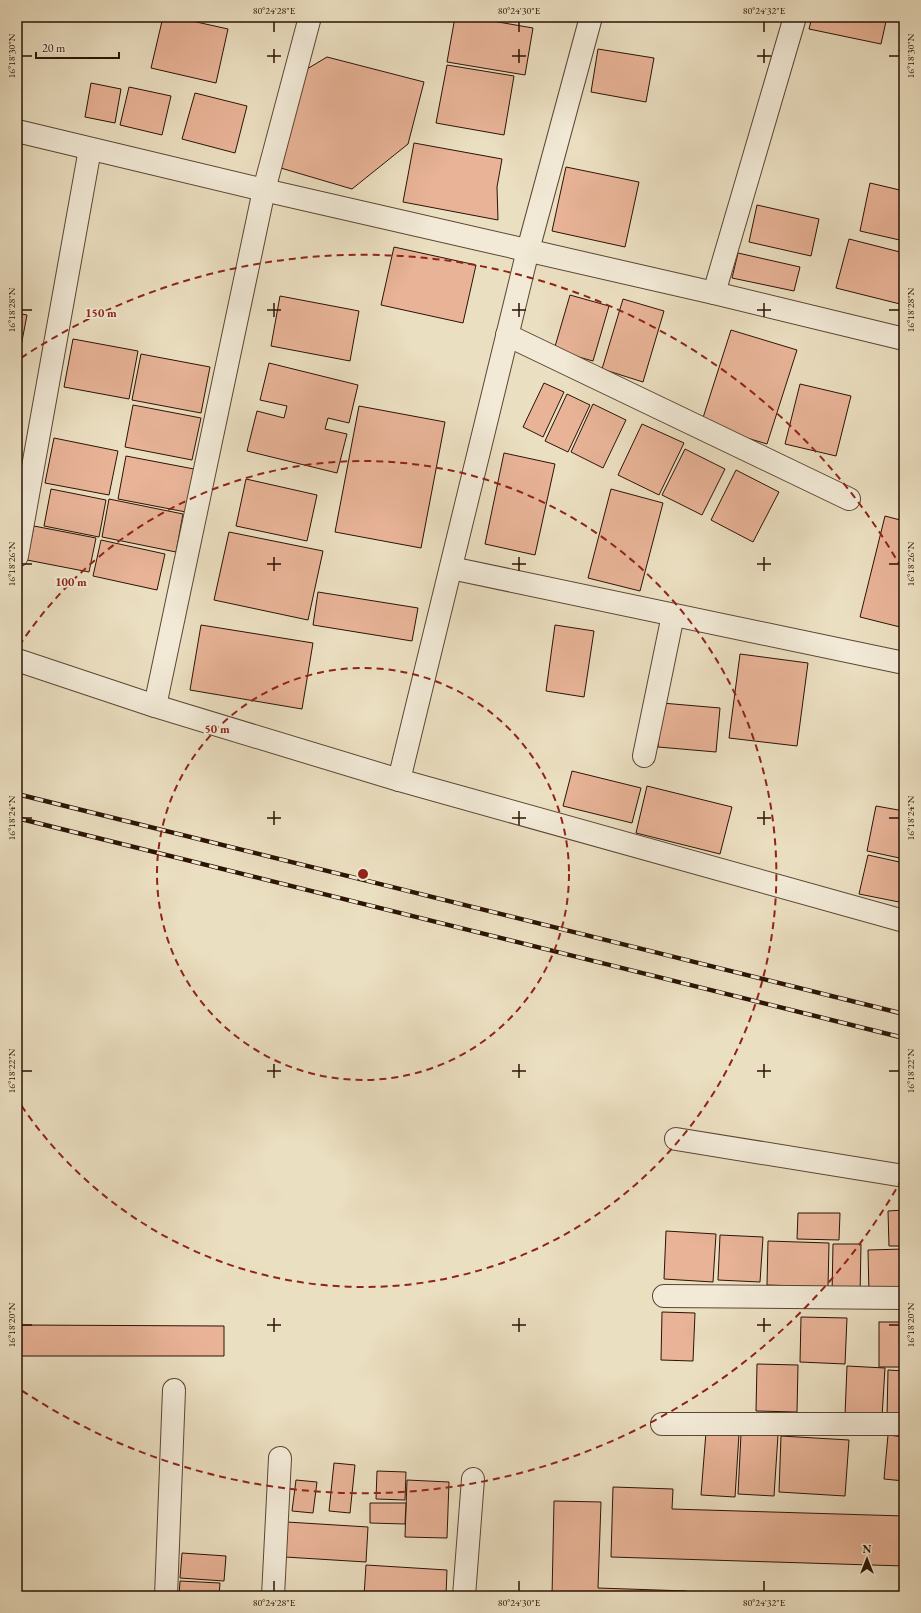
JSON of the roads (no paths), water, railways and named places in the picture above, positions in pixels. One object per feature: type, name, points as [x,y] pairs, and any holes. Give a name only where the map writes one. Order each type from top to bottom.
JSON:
[{"type":"street","points":[[155,706],[264,190],[310,17]]},
{"type":"street","points":[[399,780],[528,250],[591,17]]},
{"type":"street","points":[[714,293],[795,17]]},
{"type":"street","points":[[17,131],[264,190],[714,293],[904,339]]},
{"type":"street","points":[[17,556],[90,149]]},
{"type":"street","points":[[507,335],[849,499]]},
{"type":"street","points":[[451,568],[904,663]]},
{"type":"street","points":[[644,756],[673,615]]},
{"type":"street","points":[[17,660],[155,706],[399,780],[904,921]]},
{"type":"street","points":[[676,1138],[904,1176]]},
{"type":"street","points":[[664,1296],[904,1298]]},
{"type":"street","points":[[166,1596],[174,1390]]},
{"type":"street","points":[[662,1424],[904,1424]]},
{"type":"street","points":[[273,1596],[280,1458]]},
{"type":"street","points":[[464,1596],[473,1479]]},
{"type":"railway","points":[[17,794],[904,1014]]},
{"type":"railway","points":[[17,818],[904,1038]]}]
